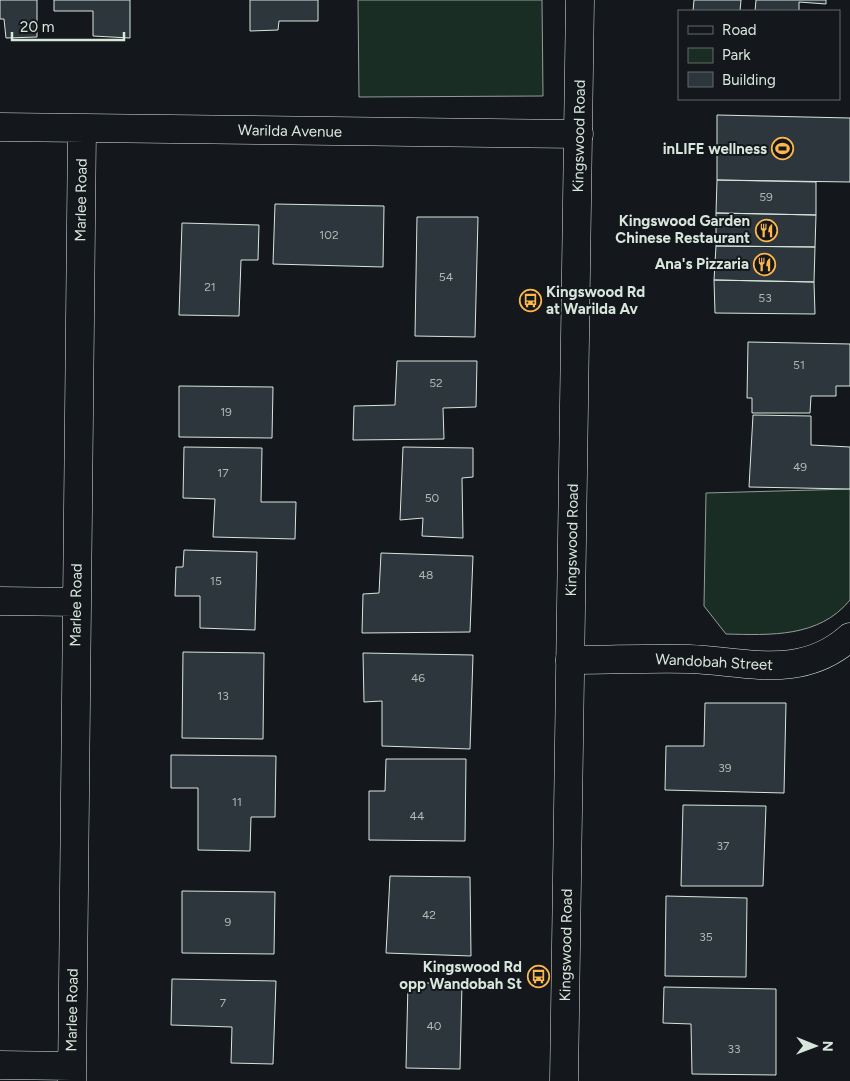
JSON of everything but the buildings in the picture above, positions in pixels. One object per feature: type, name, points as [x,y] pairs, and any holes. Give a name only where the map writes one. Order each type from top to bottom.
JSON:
[{"type":"street","name":"Kingswood Road","points":[[564,1081],[580,0]]},
{"type":"street","name":"Warilda Avenue","points":[[0,127],[579,134]]},
{"type":"street","name":"Marlee Road","points":[[72,1073],[82,129]]},
{"type":"street","points":[[0,601],[76,602]]},
{"type":"street","name":"Wandobah Street","points":[[570,660],[683,659],[772,666],[802,663],[827,652],[850,637]]},
{"type":"street","points":[[0,1065],[72,1073]]},
{"type":"green space","points":[[358,0],[542,0],[543,96],[359,97]]},
{"type":"green space","points":[[850,489],[850,600],[838,612],[809,628],[776,634],[726,634],[704,606],[706,493]]},
{"type":"place","name":"inLIFE wellness","points":[[783,149]]},
{"type":"place","name":"Kingswood Garden Chinese Restaurant","points":[[766,230]]},
{"type":"place","name":"Ana's Pizzaria","points":[[765,264]]},
{"type":"place","name":"Kingswood Rd at Warilda Av","points":[[530,301]]},
{"type":"place","name":"Kingswood Rd opp Wandobah St","points":[[538,976]]}]
